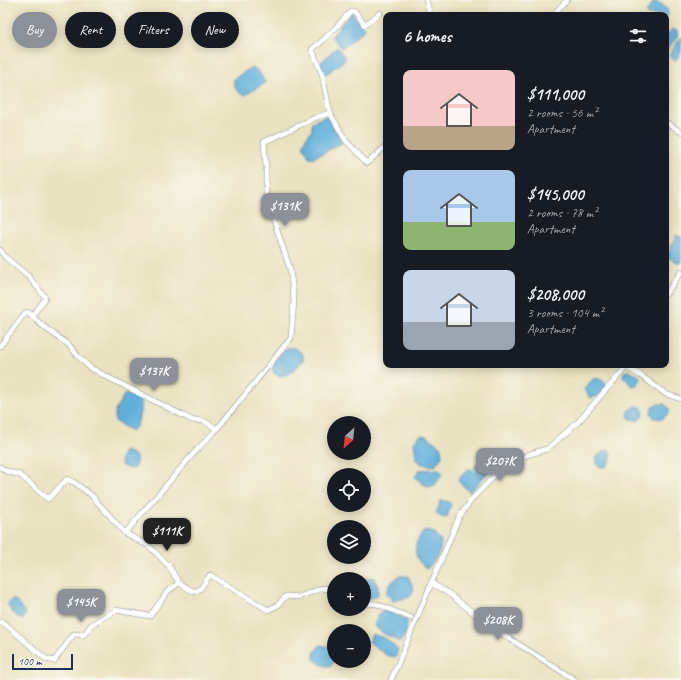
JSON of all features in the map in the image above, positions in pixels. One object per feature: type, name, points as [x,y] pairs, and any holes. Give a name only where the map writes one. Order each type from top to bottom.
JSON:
[{"type":"street","points":[[426,0],[429,12]]},
{"type":"street","points":[[556,12],[567,0]]},
{"type":"street","points":[[380,13],[365,26],[354,11],[351,11],[330,35],[312,49],[322,74],[330,113],[346,142],[367,164],[383,149]]},
{"type":"street","points":[[125,533],[189,458],[217,429],[291,338],[294,301],[290,269],[266,197],[264,142],[317,117],[330,113]]},
{"type":"street","points":[[669,124],[681,132]]},
{"type":"street","points":[[0,250],[29,277],[45,297],[32,316]]},
{"type":"street","points":[[669,290],[681,272]]},
{"type":"street","points":[[0,346],[25,313],[28,312],[44,327],[69,345],[89,367],[192,420],[204,421],[217,429]]},
{"type":"street","points":[[391,680],[459,517],[473,498],[506,464],[530,454],[548,449],[578,422],[624,368]]},
{"type":"street","points":[[629,368],[666,394],[681,399]]},
{"type":"street","points":[[0,467],[6,471],[20,475],[48,499],[67,479],[75,483],[91,495],[125,533],[150,546],[169,566],[179,583],[194,592],[210,575],[268,610],[278,605],[286,596],[298,597],[322,588],[327,589]]},
{"type":"street","points":[[0,624],[2,622],[5,624],[46,659],[54,661],[74,634],[84,635],[90,625],[116,610],[150,616],[168,591],[179,583]]},
{"type":"street","points":[[431,583],[448,593],[493,628],[575,680]]},
{"type":"street","points":[[371,604],[377,604],[411,618]]},
{"type":"water","points":[[654,2],[662,4],[667,9],[668,12],[647,12]]},
{"type":"water","points":[[352,12],[365,29],[342,48],[332,36]]},
{"type":"water","points":[[672,29],[678,31],[677,37],[669,47],[669,32]]},
{"type":"water","points":[[681,37],[681,53],[675,61],[669,55]]},
{"type":"water","points":[[337,47],[345,57],[345,60],[325,75],[320,66],[321,62]]},
{"type":"water","points":[[250,68],[258,71],[265,83],[245,95],[236,90],[234,79]]},
{"type":"water","points":[[328,115],[342,143],[313,158],[309,157],[303,145],[312,130],[312,122]]},
{"type":"water","points":[[676,235],[681,237],[681,264],[669,258],[669,252]]},
{"type":"water","points":[[286,348],[294,348],[303,354],[303,360],[290,373],[278,376],[273,372],[273,363]]},
{"type":"water","points":[[628,371],[641,378],[637,385],[632,386],[623,377],[624,372]]},
{"type":"water","points":[[594,378],[603,381],[606,386],[598,396],[590,398],[584,389]]},
{"type":"water","points":[[132,394],[142,403],[137,426],[131,431],[115,421],[115,411],[124,395]]},
{"type":"water","points":[[657,404],[664,404],[669,408],[669,413],[662,419],[654,418],[651,413],[652,407]]},
{"type":"water","points":[[635,406],[641,407],[644,411],[638,421],[629,418],[628,411]]},
{"type":"water","points":[[420,435],[427,436],[441,447],[442,456],[435,466],[422,464],[416,459],[414,442]]},
{"type":"water","points":[[609,450],[612,455],[610,461],[606,467],[600,467],[597,465],[597,457],[604,451]]},
{"type":"water","points":[[124,451],[131,453],[136,457],[136,464],[134,468],[130,469],[122,466],[120,461]]},
{"type":"water","points":[[485,457],[491,460],[496,466],[483,478],[474,467]]},
{"type":"water","points":[[439,469],[442,474],[435,485],[429,487],[415,477],[419,470]]},
{"type":"water","points":[[468,469],[473,470],[482,479],[470,492],[458,481],[458,479]]},
{"type":"water","points":[[441,500],[449,502],[451,505],[447,517],[444,518],[436,514]]},
{"type":"water","points":[[425,531],[434,533],[441,542],[440,550],[437,556],[427,569],[416,556],[416,544],[419,537]]},
{"type":"water","points":[[399,576],[408,576],[414,589],[410,597],[393,601],[386,594],[390,584]]},
{"type":"water","points":[[371,577],[373,577],[378,586],[378,595],[371,598]]},
{"type":"water","points":[[12,599],[15,600],[26,613],[23,620],[11,611],[8,606],[8,603]]},
{"type":"water","points":[[385,610],[399,615],[407,621],[406,633],[400,642],[383,633],[374,626],[378,615]]},
{"type":"water","points":[[372,634],[385,638],[398,649],[396,657],[386,655],[371,644]]},
{"type":"water","points":[[320,645],[327,646],[327,666],[322,665],[314,659],[314,653]]}]
